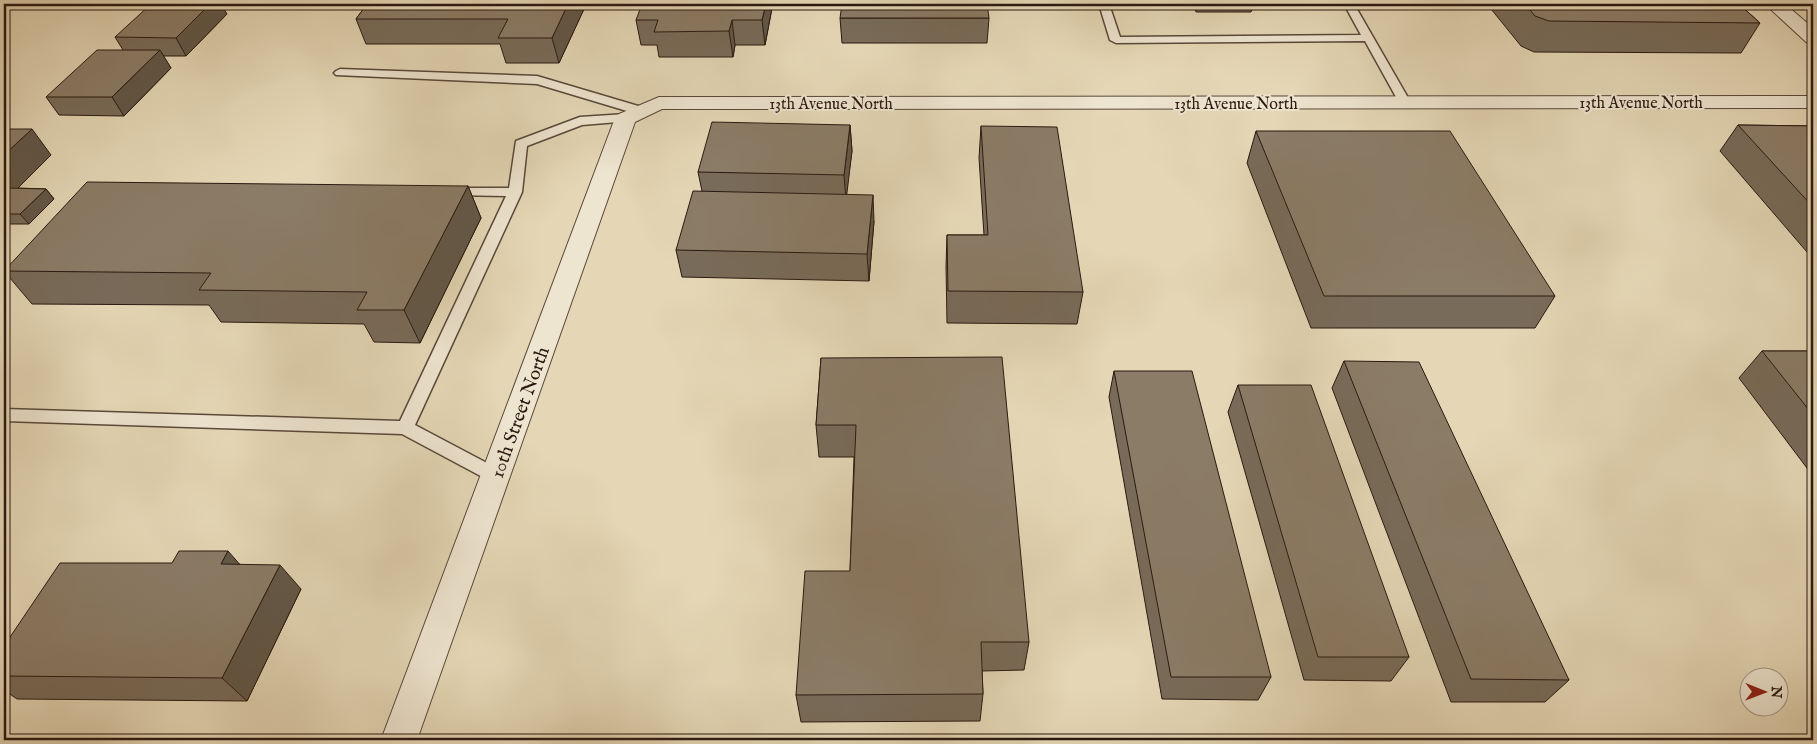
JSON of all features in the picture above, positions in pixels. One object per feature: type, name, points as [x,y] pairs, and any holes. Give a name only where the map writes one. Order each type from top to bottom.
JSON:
[{"type":"street","points":[[1774,4],[1813,38]]},
{"type":"street","name":"13th Avenue North","points":[[642,111],[1405,103],[1813,102]]},
{"type":"street","name":"10th Street North","points":[[399,740],[496,476],[642,111]]},
{"type":"lane","points":[[1104,4],[1116,40],[1368,38]]},
{"type":"lane","points":[[1348,4],[1405,103]]},
{"type":"lane","points":[[340,73],[537,80],[642,111]]},
{"type":"lane","points":[[405,428],[515,192],[521,144],[580,122],[642,111]]},
{"type":"lane","points":[[437,191],[515,192]]},
{"type":"lane","points":[[4,415],[405,428],[496,476]]},
{"type":"building","points":[[151,4],[210,4],[176,38],[115,37]]},
{"type":"building","points":[[367,4],[568,4],[552,38],[498,38],[508,19],[356,19]]},
{"type":"building","points":[[642,4],[766,4],[762,20],[732,20],[729,31],[654,32],[658,20],[636,20]]},
{"type":"building","points":[[842,4],[987,4],[989,18],[840,18]]},
{"type":"building","points":[[1525,4],[1739,4],[1760,23],[1549,21],[1535,16]]},
{"type":"building","points":[[97,50],[160,50],[112,97],[46,97]]},
{"type":"building","points":[[712,122],[850,125],[844,175],[698,172]]},
{"type":"building","points":[[1738,125],[1813,126],[1813,207]]},
{"type":"building","points":[[981,126],[1057,127],[1083,292],[948,291],[947,235],[988,235]]},
{"type":"building","points":[[4,129],[32,129],[4,155]]},
{"type":"building","points":[[1256,131],[1450,131],[1555,296],[1324,296]]},
{"type":"building","points":[[87,182],[468,186],[404,310],[357,310],[367,292],[199,290],[211,273],[4,271]]},
{"type":"building","points":[[8,188],[46,189],[20,214],[4,214],[4,193]]},
{"type":"building","points":[[693,191],[873,195],[867,254],[676,250]]},
{"type":"building","points":[[1762,351],[1813,351],[1813,415]]},
{"type":"building","points":[[1002,357],[1029,642],[981,642],[983,694],[796,695],[805,571],[850,571],[856,425],[816,425],[821,358]]},
{"type":"building","points":[[1344,361],[1419,362],[1569,680],[1471,679]]},
{"type":"building","points":[[1114,371],[1192,371],[1271,677],[1171,677]]},
{"type":"building","points":[[1238,385],[1311,385],[1409,657],[1318,657]]},
{"type":"building","points":[[179,551],[228,551],[221,564],[280,565],[222,678],[4,676],[4,646],[60,563],[172,563]]}]
